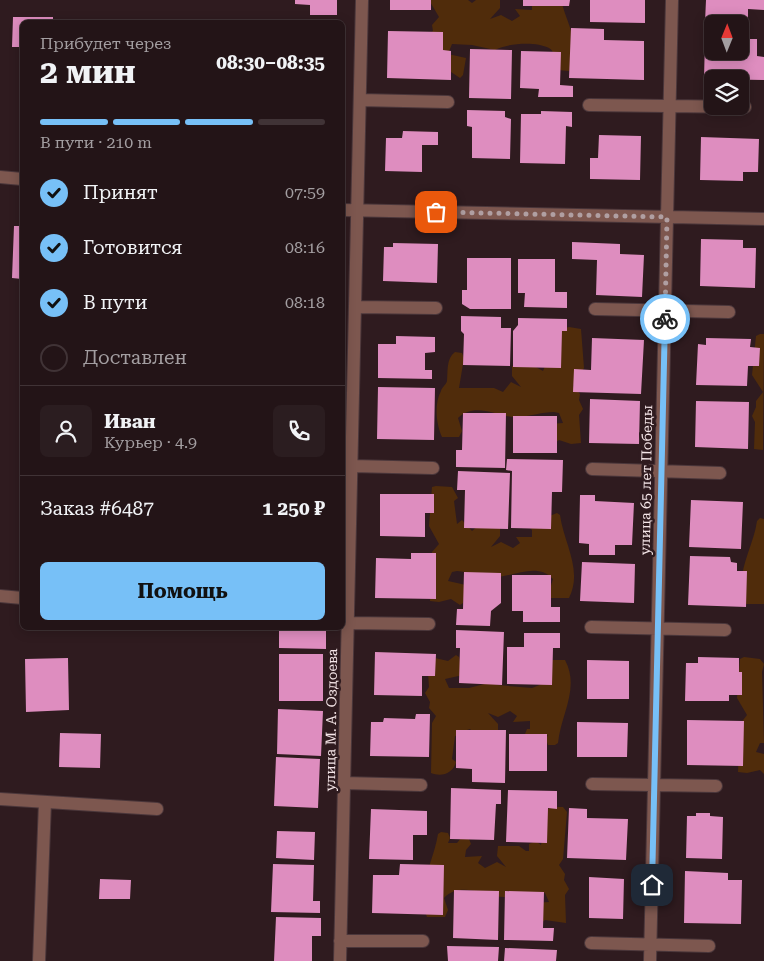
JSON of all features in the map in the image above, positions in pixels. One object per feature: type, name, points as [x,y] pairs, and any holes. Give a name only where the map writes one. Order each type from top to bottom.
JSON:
[{"type":"street","name":"улица М. А. Оздоева","points":[[340,961],[355,307],[359,211],[362,0]]},
{"type":"street","name":"улица 65 лет Победы","points":[[650,961],[672,0]]},
{"type":"street","points":[[360,100],[448,102]]},
{"type":"street","points":[[589,105],[704,106]]},
{"type":"street","points":[[0,176],[20,179]]},
{"type":"street","points":[[345,210],[764,219]]},
{"type":"street","points":[[355,307],[436,308]]},
{"type":"street","points":[[594,309],[729,312]]},
{"type":"street","points":[[352,466],[433,468]]},
{"type":"street","points":[[592,469],[720,473]]},
{"type":"street","points":[[0,596],[20,598]]},
{"type":"street","points":[[348,623],[429,624]]},
{"type":"street","points":[[591,627],[724,630]]},
{"type":"street","points":[[344,783],[421,785]]},
{"type":"street","points":[[592,784],[716,786]]},
{"type":"street","points":[[0,799],[157,810]]},
{"type":"street","points":[[40,961],[45,802]]},
{"type":"street","points":[[340,941],[423,941]]},
{"type":"street","points":[[591,943],[709,946]]},
{"type":"shaded area","points":[[429,0],[468,0],[472,3],[476,0],[500,0],[500,8],[490,19],[501,15],[512,21],[520,16],[515,9],[532,10],[532,3],[561,0],[574,43],[573,61],[569,71],[558,70],[553,52],[549,48],[537,44],[507,46],[495,50],[472,45],[452,44],[448,54],[466,58],[463,75],[460,78],[451,72],[447,72],[429,34],[433,31],[432,25],[439,17]]},
{"type":"shaded area","points":[[569,327],[581,329],[584,368],[573,386],[580,394],[579,400],[583,409],[579,415],[581,443],[571,444],[559,440],[551,446],[549,424],[563,423],[559,413],[554,412],[512,417],[480,410],[473,411],[465,413],[458,418],[462,431],[459,437],[442,437],[437,420],[437,402],[447,381],[450,358],[455,352],[462,353],[464,358],[459,388],[494,388],[503,392],[511,382],[521,387],[512,376],[512,366],[534,366],[543,371],[561,329]]},
{"type":"shaded area","points":[[764,334],[763,450],[754,449],[755,422],[752,416],[756,407],[756,401],[763,392],[752,375],[756,336]]},
{"type":"shaded area","points":[[432,487],[452,487],[458,498],[454,501],[457,524],[462,520],[472,531],[479,525],[500,526],[500,536],[491,547],[501,542],[513,548],[520,543],[516,537],[532,537],[532,530],[527,525],[557,513],[560,515],[573,567],[573,588],[569,598],[551,598],[549,592],[553,579],[540,571],[493,577],[457,571],[452,572],[448,581],[466,585],[463,603],[460,605],[451,599],[439,602],[430,601],[432,552],[439,544],[429,526]]},
{"type":"shaded area","points":[[760,518],[764,519],[764,604],[746,604],[743,593],[743,572],[757,521]]},
{"type":"shaded area","points":[[456,655],[459,657],[463,675],[445,679],[449,688],[469,688],[492,682],[498,685],[532,688],[542,684],[548,660],[565,660],[571,681],[558,743],[548,745],[546,739],[548,735],[525,734],[527,729],[530,729],[530,721],[513,722],[517,716],[510,711],[498,717],[488,713],[498,724],[498,734],[476,735],[470,729],[467,730],[466,734],[455,736],[452,759],[456,762],[454,766],[446,774],[431,773],[432,723],[436,716],[429,708],[430,702],[425,693],[429,687],[428,673],[435,658],[448,661]]},
{"type":"shaded area","points":[[744,657],[760,659],[764,664],[762,672],[764,743],[760,743],[756,752],[764,754],[764,774],[760,770],[747,773],[738,772],[740,724],[747,715],[737,698],[740,659]]},
{"type":"shaded area","points":[[563,807],[567,812],[563,859],[559,865],[565,874],[564,880],[569,889],[565,895],[566,923],[545,920],[537,926],[534,903],[549,902],[545,893],[540,892],[504,897],[458,890],[444,898],[448,910],[445,917],[427,917],[424,907],[424,886],[438,834],[441,832],[448,833],[450,838],[448,843],[457,843],[461,838],[469,839],[471,844],[466,850],[465,857],[482,856],[478,863],[485,868],[497,862],[506,867],[497,856],[498,846],[519,846],[529,851],[529,844],[536,841],[541,845],[547,809]]},
{"type":"building","points":[[295,0],[337,0],[337,15],[310,15],[310,5],[295,4]]},
{"type":"building","points":[[390,0],[431,0],[431,10],[390,10]]},
{"type":"building","points":[[523,0],[570,0],[569,6],[523,6]]},
{"type":"building","points":[[590,0],[645,0],[645,23],[590,22]]},
{"type":"building","points":[[706,0],[764,0],[764,10],[748,9],[748,15],[705,15]]},
{"type":"building","points":[[13,17],[53,17],[53,20],[20,20],[20,47],[12,47]]},
{"type":"building","points":[[571,28],[604,29],[604,40],[644,41],[644,80],[569,78]]},
{"type":"building","points":[[388,31],[443,32],[443,50],[451,51],[451,80],[387,78]]},
{"type":"building","points":[[749,39],[757,39],[757,56],[764,57],[764,80],[749,80],[749,70],[704,70],[704,60],[749,60]]},
{"type":"building","points":[[470,49],[512,50],[511,99],[469,98]]},
{"type":"building","points":[[521,51],[561,52],[560,85],[573,86],[573,97],[538,97],[539,89],[520,88]]},
{"type":"building","points":[[467,110],[505,111],[505,117],[511,119],[510,159],[472,158],[472,127],[467,126]]},
{"type":"building","points":[[541,111],[572,112],[572,127],[566,126],[565,164],[520,163],[521,114],[541,114]]},
{"type":"building","points":[[403,131],[438,132],[438,145],[422,145],[422,172],[385,171],[386,138],[402,138]]},
{"type":"building","points":[[599,135],[641,136],[640,180],[590,179],[590,158],[598,158]]},
{"type":"building","points":[[701,137],[759,139],[758,172],[743,172],[743,181],[700,180]]},
{"type":"building","points":[[14,226],[20,226],[20,279],[12,278]]},
{"type":"building","points":[[701,239],[743,240],[743,248],[756,248],[755,288],[700,286]]},
{"type":"building","points":[[572,242],[620,244],[620,254],[644,255],[642,297],[596,295],[597,260],[572,259]]},
{"type":"building","points":[[393,243],[438,244],[437,283],[383,281],[384,247],[393,247]]},
{"type":"building","points":[[467,258],[511,258],[511,309],[470,309],[462,304],[462,290],[467,290]]},
{"type":"building","points":[[518,259],[555,259],[555,292],[567,292],[567,308],[524,307],[525,293],[518,293]]},
{"type":"building","points":[[461,316],[501,317],[501,328],[511,328],[510,366],[463,365],[464,334],[461,331]]},
{"type":"building","points":[[518,318],[567,319],[567,331],[562,331],[561,368],[513,367],[513,331],[518,325]]},
{"type":"building","points":[[396,336],[435,337],[435,352],[425,353],[425,370],[432,370],[432,379],[378,378],[378,344],[396,344]]},
{"type":"building","points":[[592,338],[644,340],[641,394],[573,392],[574,369],[591,370]]},
{"type":"building","points":[[706,338],[751,339],[750,347],[760,348],[759,366],[748,366],[747,386],[696,385],[698,344],[706,345]]},
{"type":"building","points":[[378,387],[435,388],[434,440],[377,439]]},
{"type":"building","points":[[590,399],[640,401],[639,444],[589,443]]},
{"type":"building","points":[[696,401],[749,402],[748,449],[695,447]]},
{"type":"building","points":[[463,413],[506,413],[505,468],[456,467],[456,450],[462,450]]},
{"type":"building","points":[[513,416],[557,416],[557,453],[513,453]]},
{"type":"building","points":[[507,459],[563,460],[562,492],[552,492],[551,529],[511,528],[512,471],[506,470]]},
{"type":"building","points":[[458,471],[510,473],[508,529],[464,528],[465,490],[457,490]]},
{"type":"building","points":[[380,494],[434,494],[434,513],[425,513],[425,537],[380,536]]},
{"type":"building","points":[[580,495],[595,495],[595,501],[634,503],[632,545],[615,545],[615,555],[589,555],[589,544],[579,543]]},
{"type":"building","points":[[691,500],[743,502],[741,549],[689,547]]},
{"type":"building","points":[[411,553],[436,553],[436,599],[375,598],[376,558],[411,559]]},
{"type":"building","points":[[690,556],[730,557],[731,562],[737,563],[737,571],[747,571],[746,607],[688,605]]},
{"type":"building","points":[[582,562],[635,564],[634,603],[580,601]]},
{"type":"building","points":[[464,572],[501,573],[501,603],[491,611],[490,626],[456,625],[457,609],[463,609]]},
{"type":"building","points":[[512,575],[551,575],[551,607],[560,607],[560,622],[523,622],[523,611],[512,611]]},
{"type":"building","points":[[279,630],[326,630],[326,649],[279,648]]},
{"type":"building","points":[[456,630],[504,632],[502,685],[459,683],[460,648],[456,648]]},
{"type":"building","points":[[524,633],[560,633],[560,648],[553,648],[552,685],[507,684],[507,647],[524,647]]},
{"type":"building","points":[[375,652],[436,654],[435,676],[422,676],[422,696],[374,695]]},
{"type":"building","points":[[279,654],[323,654],[323,701],[279,701]]},
{"type":"building","points":[[698,657],[739,658],[739,672],[742,672],[742,695],[729,695],[729,701],[685,701],[686,663],[698,663]]},
{"type":"building","points":[[68,658],[69,710],[26,712],[25,659]]},
{"type":"building","points":[[587,660],[629,661],[629,699],[587,699]]},
{"type":"building","points":[[278,709],[323,711],[321,756],[277,754]]},
{"type":"building","points":[[416,714],[430,714],[429,757],[370,756],[371,722],[383,722],[384,718],[415,719]]},
{"type":"building","points":[[687,720],[744,721],[743,766],[687,765]]},
{"type":"building","points":[[577,722],[628,723],[627,757],[577,757]]},
{"type":"building","points":[[456,730],[506,730],[505,783],[472,782],[472,769],[456,768]]},
{"type":"building","points":[[60,733],[101,734],[100,768],[59,767]]},
{"type":"building","points":[[509,734],[547,734],[547,771],[509,771]]},
{"type":"building","points":[[276,757],[320,759],[318,808],[274,806]]},
{"type":"building","points":[[451,788],[501,790],[501,804],[496,804],[494,840],[450,839]]},
{"type":"building","points":[[508,790],[557,791],[557,809],[548,808],[547,843],[506,842]]},
{"type":"building","points":[[569,808],[587,809],[587,818],[628,819],[626,860],[567,858]]},
{"type":"building","points":[[371,809],[427,811],[427,835],[413,835],[413,860],[369,859]]},
{"type":"building","points":[[696,813],[710,813],[710,816],[723,817],[722,859],[686,858],[687,816],[696,816]]},
{"type":"building","points":[[277,831],[315,832],[314,860],[276,858]]},
{"type":"building","points":[[273,864],[314,865],[313,901],[320,901],[320,913],[271,912]]},
{"type":"building","points":[[400,864],[444,865],[443,915],[372,913],[373,875],[399,875]]},
{"type":"building","points":[[685,871],[728,873],[728,880],[742,880],[741,924],[684,923]]},
{"type":"building","points":[[589,877],[624,879],[623,919],[589,918]]},
{"type":"building","points":[[100,879],[131,880],[130,899],[99,899]]},
{"type":"building","points":[[454,890],[499,891],[498,940],[453,938]]},
{"type":"building","points":[[505,891],[544,892],[543,928],[554,928],[553,941],[504,940]]},
{"type":"building","points":[[276,917],[321,918],[321,936],[312,936],[312,961],[274,961]]},
{"type":"building","points":[[447,946],[499,947],[498,961],[448,961]]},
{"type":"building","points":[[505,948],[557,950],[556,961],[504,961]]},
{"type":"way so far","points":[[436,212],[667,217],[665,319]]},
{"type":"route","points":[[652,885],[665,319]]}]
